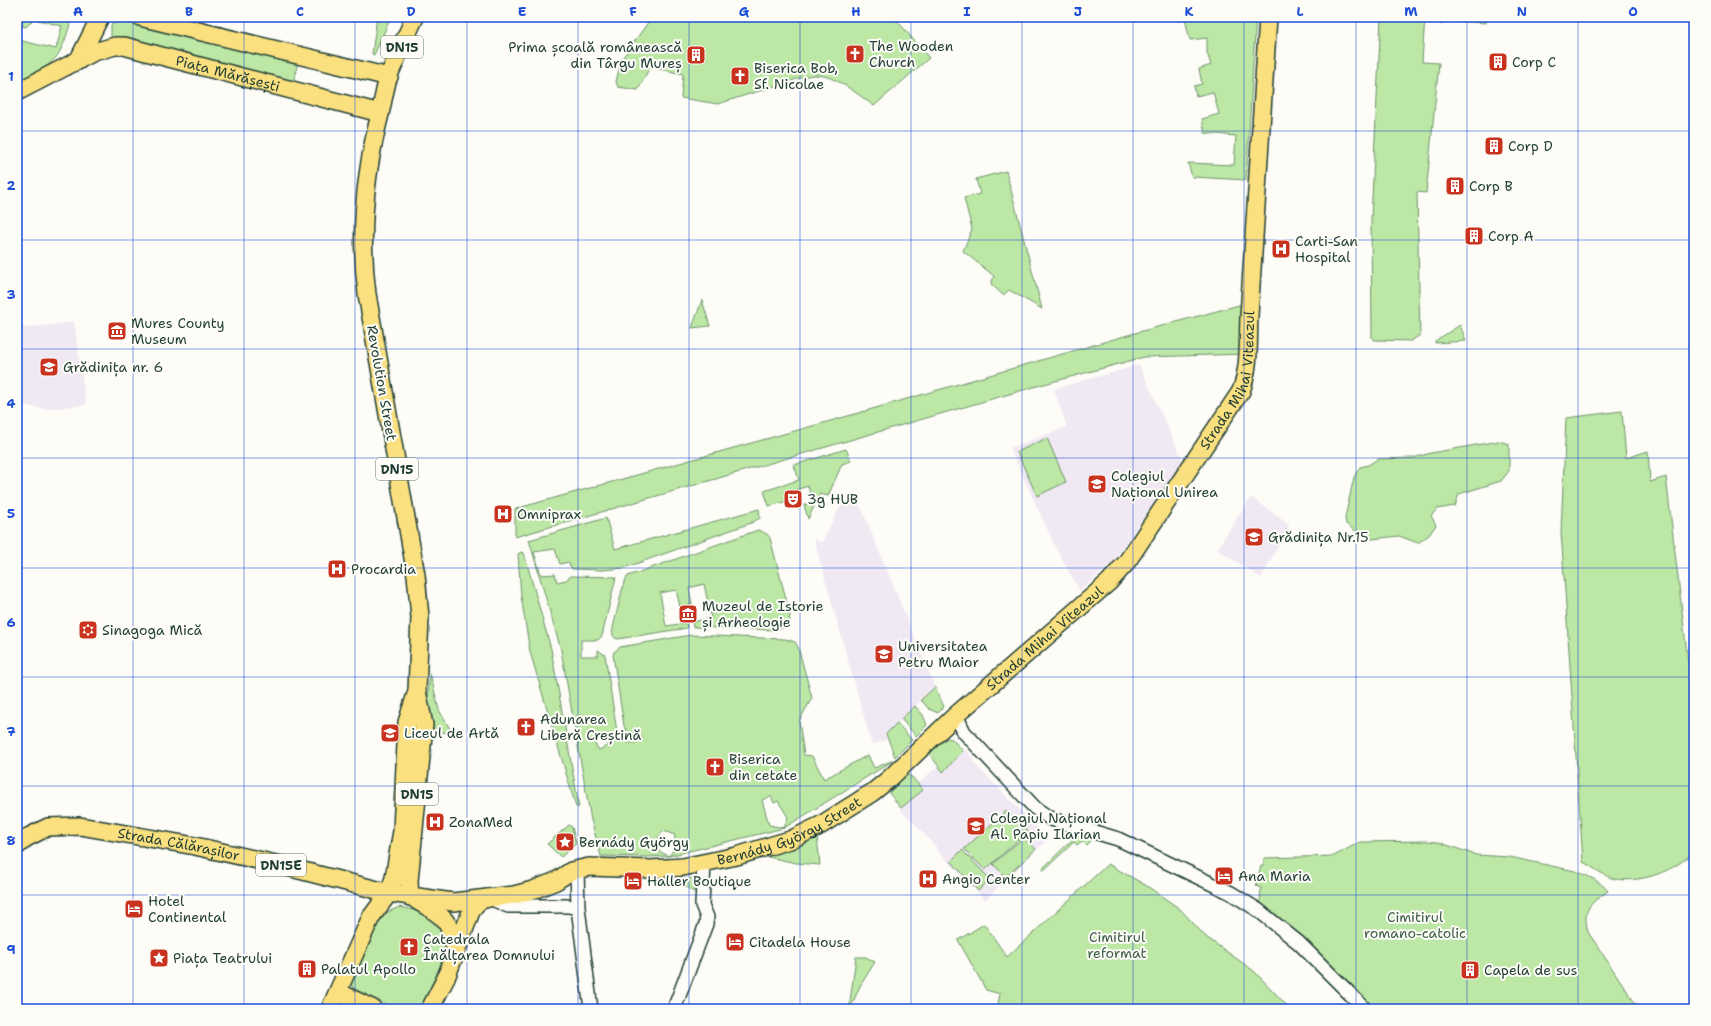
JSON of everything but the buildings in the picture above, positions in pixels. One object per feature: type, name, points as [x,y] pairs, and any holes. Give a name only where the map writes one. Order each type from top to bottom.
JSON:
[{"type":"main road","points":[[78,61],[100,17]]},
{"type":"main road","points":[[140,17],[389,77]]},
{"type":"main road","name":"DN15","points":[[410,897],[409,880],[424,725],[417,691],[420,617],[416,575],[364,269],[363,239],[368,172],[380,113],[389,77],[415,17]]},
{"type":"main road","name":"Strada Mihai Viteazul","points":[[956,715],[1090,599],[1126,563],[1241,391],[1245,380],[1248,354],[1249,316],[1268,17]]},
{"type":"main road","name":"Piața Mărășești","points":[[17,92],[94,52],[115,46],[124,46],[380,113]]},
{"type":"main road","name":"DN15","points":[[330,1009],[371,917],[389,893],[394,878],[402,831],[407,722],[417,691]]},
{"type":"main road","name":"Bernády György Street","points":[[583,868],[675,869],[737,856],[790,840],[821,825],[873,792],[903,766],[956,715]]},
{"type":"main road","name":"Strada Călărașilor","points":[[17,846],[26,838],[48,827],[80,826],[195,846],[410,897]]},
{"type":"main road","points":[[410,897],[453,902],[514,894],[546,886],[571,871],[583,868]]},
{"type":"main road","points":[[357,885],[368,901],[371,917]]},
{"type":"main road","points":[[410,897],[434,910],[448,925],[453,937],[454,952]]},
{"type":"main road","points":[[430,1009],[446,978],[454,952],[472,909],[479,901],[488,898]]},
{"type":"main road","points":[[338,992],[373,1009]]},
{"type":"street","points":[[956,715],[964,732],[1035,808],[1051,819],[1118,839],[1231,893],[1258,910],[1299,943],[1365,1009]]},
{"type":"street","points":[[674,1009],[706,924],[706,917],[702,905],[704,863]]},
{"type":"street","points":[[583,868],[578,908],[591,1009]]},
{"type":"street","points":[[488,898],[508,906],[568,906],[578,908]]},
{"type":"shaded area","name":"Grădinița nr. 6","points":[[74,322],[86,405],[45,409],[17,404],[17,329]]},
{"type":"shaded area","name":"Colegiul Național Unirea","points":[[1139,365],[1183,461],[1113,562],[1080,591],[1056,548],[1010,448],[1067,427],[1054,389]]},
{"type":"shaded area","name":"Grădinița Nr.15","points":[[1251,497],[1289,525],[1261,578],[1217,549]]},
{"type":"shaded area","name":"Universitatea Petru Maior","points":[[843,501],[860,505],[935,687],[886,734],[888,739],[872,745],[814,539],[822,543]]},
{"type":"shaded area","name":"Colegiul Național Al. Papiu Ilarian","points":[[965,749],[973,759],[972,761],[1048,839],[985,900],[900,809],[923,789],[918,784],[938,766],[943,771]]},
{"type":"green space","points":[[24,17],[72,17],[64,43],[55,58],[41,70],[17,82],[18,40],[56,49],[62,26],[34,19],[26,27],[22,26]]},
{"type":"green space","points":[[377,17],[391,17],[374,55],[372,54]]},
{"type":"green space","points":[[652,17],[674,17],[685,21],[688,17],[894,17],[929,58],[874,106],[839,82],[831,78],[816,75],[803,77],[718,104],[681,98],[683,74],[650,67],[638,90],[618,87],[616,82],[621,60]]},
{"type":"green space","points":[[1176,17],[1256,17],[1246,180],[1192,177],[1188,163],[1234,165],[1236,136],[1205,133],[1202,119],[1219,114],[1213,92],[1196,96],[1194,86],[1202,84],[1199,69],[1211,65],[1207,53],[1207,38],[1190,40],[1185,19],[1178,21]]},
{"type":"green space","points":[[1381,17],[1425,17],[1422,62],[1439,63],[1426,193],[1417,192],[1420,335],[1411,341],[1375,340],[1372,338],[1371,218]]},
{"type":"green space","points":[[1442,17],[1487,17],[1486,23],[1445,20],[1441,25]]},
{"type":"green space","points":[[125,21],[298,62],[293,83],[115,41],[111,36],[111,25]]},
{"type":"green space","points":[[1006,171],[1042,309],[1009,290],[1003,295],[991,284],[994,276],[963,251],[972,229],[964,198],[980,194],[976,179]]},
{"type":"green space","points":[[702,300],[710,326],[692,328]]},
{"type":"green space","points":[[1243,304],[1248,354],[1144,357],[1037,386],[515,537],[515,509],[841,418],[1135,333]]},
{"type":"green space","points":[[1460,325],[1466,341],[1435,343],[1435,341]]},
{"type":"green space","points":[[1622,411],[1626,458],[1648,451],[1650,482],[1666,477],[1689,670],[1694,671],[1694,852],[1677,865],[1658,874],[1626,880],[1612,878],[1583,862],[1561,531],[1566,418]]},
{"type":"green space","points":[[1047,438],[1066,482],[1037,496],[1017,452]]},
{"type":"green space","points":[[1499,441],[1509,444],[1509,471],[1501,481],[1459,494],[1455,506],[1437,509],[1431,516],[1436,525],[1429,535],[1418,543],[1399,536],[1372,539],[1361,535],[1346,524],[1345,518],[1354,477],[1360,467],[1368,465],[1378,459],[1413,458],[1431,453]]},
{"type":"green space","points":[[846,449],[851,461],[842,464],[828,496],[820,494],[808,519],[804,505],[813,502],[808,486],[786,493],[788,501],[769,506],[764,491],[799,480],[794,465]]},
{"type":"green space","points":[[759,509],[760,518],[751,523],[624,568],[602,570],[572,569],[568,562],[560,564],[555,549],[534,552],[541,575],[555,574],[557,582],[566,580],[571,576],[616,577],[602,636],[598,640],[581,640],[581,656],[598,656],[598,650],[605,655],[617,732],[624,741],[635,743],[642,739],[641,735],[626,731],[624,726],[613,655],[614,652],[620,647],[691,635],[785,639],[795,642],[798,647],[812,698],[799,721],[804,755],[812,756],[824,779],[868,755],[874,768],[896,759],[784,828],[669,856],[601,856],[591,820],[561,650],[529,540],[606,518],[615,549]],"holes":[[[605,735],[610,744],[599,750],[593,741]],[[771,796],[774,803],[778,801],[788,817],[784,828],[769,825],[762,800]],[[663,831],[675,835],[674,849],[669,856],[654,849],[655,843]]]},
{"type":"green space","points":[[758,530],[767,534],[770,538],[790,614],[789,624],[785,627],[776,630],[693,627],[692,622],[711,618],[704,584],[689,588],[692,604],[680,607],[676,590],[660,593],[666,626],[686,623],[687,628],[618,639],[614,636],[613,628],[624,582],[628,576]]},
{"type":"green space","points":[[521,552],[524,553],[551,649],[579,807],[576,807],[530,652],[521,596],[518,554]]},
{"type":"green space","points":[[430,673],[439,710],[453,734],[425,729]]},
{"type":"green space","points":[[935,687],[944,707],[938,713],[929,709],[921,700]]},
{"type":"green space","points":[[915,706],[923,715],[927,725],[916,736],[901,719]]},
{"type":"green space","points":[[897,723],[912,740],[895,757],[886,734]]},
{"type":"green space","points":[[947,738],[952,739],[963,751],[943,772],[930,755],[931,752]]},
{"type":"green space","points":[[908,775],[912,777],[923,790],[901,808],[889,793]]},
{"type":"green space","points":[[1006,811],[1028,831],[985,870],[964,849]]},
{"type":"green space","points":[[569,825],[572,827],[576,844],[561,857],[547,844]]},
{"type":"green space","points":[[1079,833],[1095,837],[1087,845],[1082,841],[1077,845],[1074,842],[1044,870],[1042,869]]},
{"type":"green space","points":[[817,837],[820,865],[796,863],[764,856],[790,849]]},
{"type":"green space","points":[[1024,837],[1036,849],[1006,877],[993,864]]},
{"type":"green space","name":"Cimitirul romano-catolic","points":[[1360,842],[1438,842],[1476,855],[1510,857],[1575,871],[1589,876],[1601,884],[1608,891],[1589,907],[1586,917],[1588,932],[1639,1009],[1372,1009],[1298,933],[1260,902],[1261,888],[1256,886],[1261,866],[1264,866],[1264,858],[1334,856]]},
{"type":"green space","points":[[962,850],[990,879],[978,891],[951,861]]},
{"type":"green space","name":"Cimitirul reformat","points":[[1108,864],[1147,886],[1180,909],[1206,937],[1254,971],[1290,1009],[997,1009],[1000,994],[986,990],[958,940],[984,924],[1007,957]]},
{"type":"green space","points":[[695,878],[694,892],[681,884],[680,880]]},
{"type":"green space","points":[[399,907],[414,910],[435,921],[444,933],[446,941],[444,955],[431,986],[419,1009],[395,1009],[353,988],[351,984],[379,920],[384,914]]},
{"type":"green space","points":[[856,957],[866,957],[875,962],[860,986],[849,1009]]},
{"type":"place","name":"The Wooden Church","points":[[855,54]]},
{"type":"place","name":"Prima școală românească din Târgu Mureș","points":[[696,55]]},
{"type":"place","name":"Corp C","points":[[1498,62]]},
{"type":"place","name":"Biserica Bob, Sf. Nicolae","points":[[740,76]]},
{"type":"place","name":"Corp D","points":[[1494,146]]},
{"type":"place","name":"Corp B","points":[[1455,186]]},
{"type":"place","name":"Corp A","points":[[1474,236]]},
{"type":"place","name":"Carti-San Hospital","points":[[1281,249]]},
{"type":"place","name":"Mures County Museum","points":[[117,331]]},
{"type":"place","name":"Grădinița nr. 6","points":[[49,367]]},
{"type":"place","name":"Colegiul Național Unirea","points":[[1097,484]]},
{"type":"place","name":"3g HUB","points":[[793,499]]},
{"type":"place","name":"Omniprax","points":[[503,514]]},
{"type":"place","name":"Grădinița Nr.15","points":[[1254,537]]},
{"type":"place","name":"Procardia","points":[[337,569]]},
{"type":"place","name":"Muzeul de Istorie și Arheologie","points":[[688,614]]},
{"type":"place","name":"Sinagoga Mică","points":[[88,630]]},
{"type":"place","name":"Universitatea Petru Maior","points":[[884,654]]},
{"type":"place","name":"Adunarea Liberă Creștină","points":[[526,727]]},
{"type":"place","name":"Liceul de Artă","points":[[390,733]]},
{"type":"place","name":"Biserica din cetate","points":[[715,767]]},
{"type":"place","name":"ZonaMed","points":[[435,822]]},
{"type":"place","name":"Colegiul Național Al. Papiu Ilarian","points":[[976,826]]},
{"type":"place","name":"Bernády György","points":[[565,842]]},
{"type":"place","name":"Ana Maria","points":[[1224,876]]},
{"type":"place","name":"Angio Center","points":[[928,879]]},
{"type":"place","name":"Haller Boutique","points":[[633,881]]},
{"type":"place","name":"Hotel Continental","points":[[134,909]]},
{"type":"place","name":"Citadela House","points":[[735,942]]},
{"type":"place","name":"Catedrala Înălțarea Domnului","points":[[409,947]]},
{"type":"place","name":"Piața Teatrului","points":[[159,958]]},
{"type":"place","name":"Palatul Apollo","points":[[307,969]]},
{"type":"place","name":"Capela de sus","points":[[1470,970]]}]
